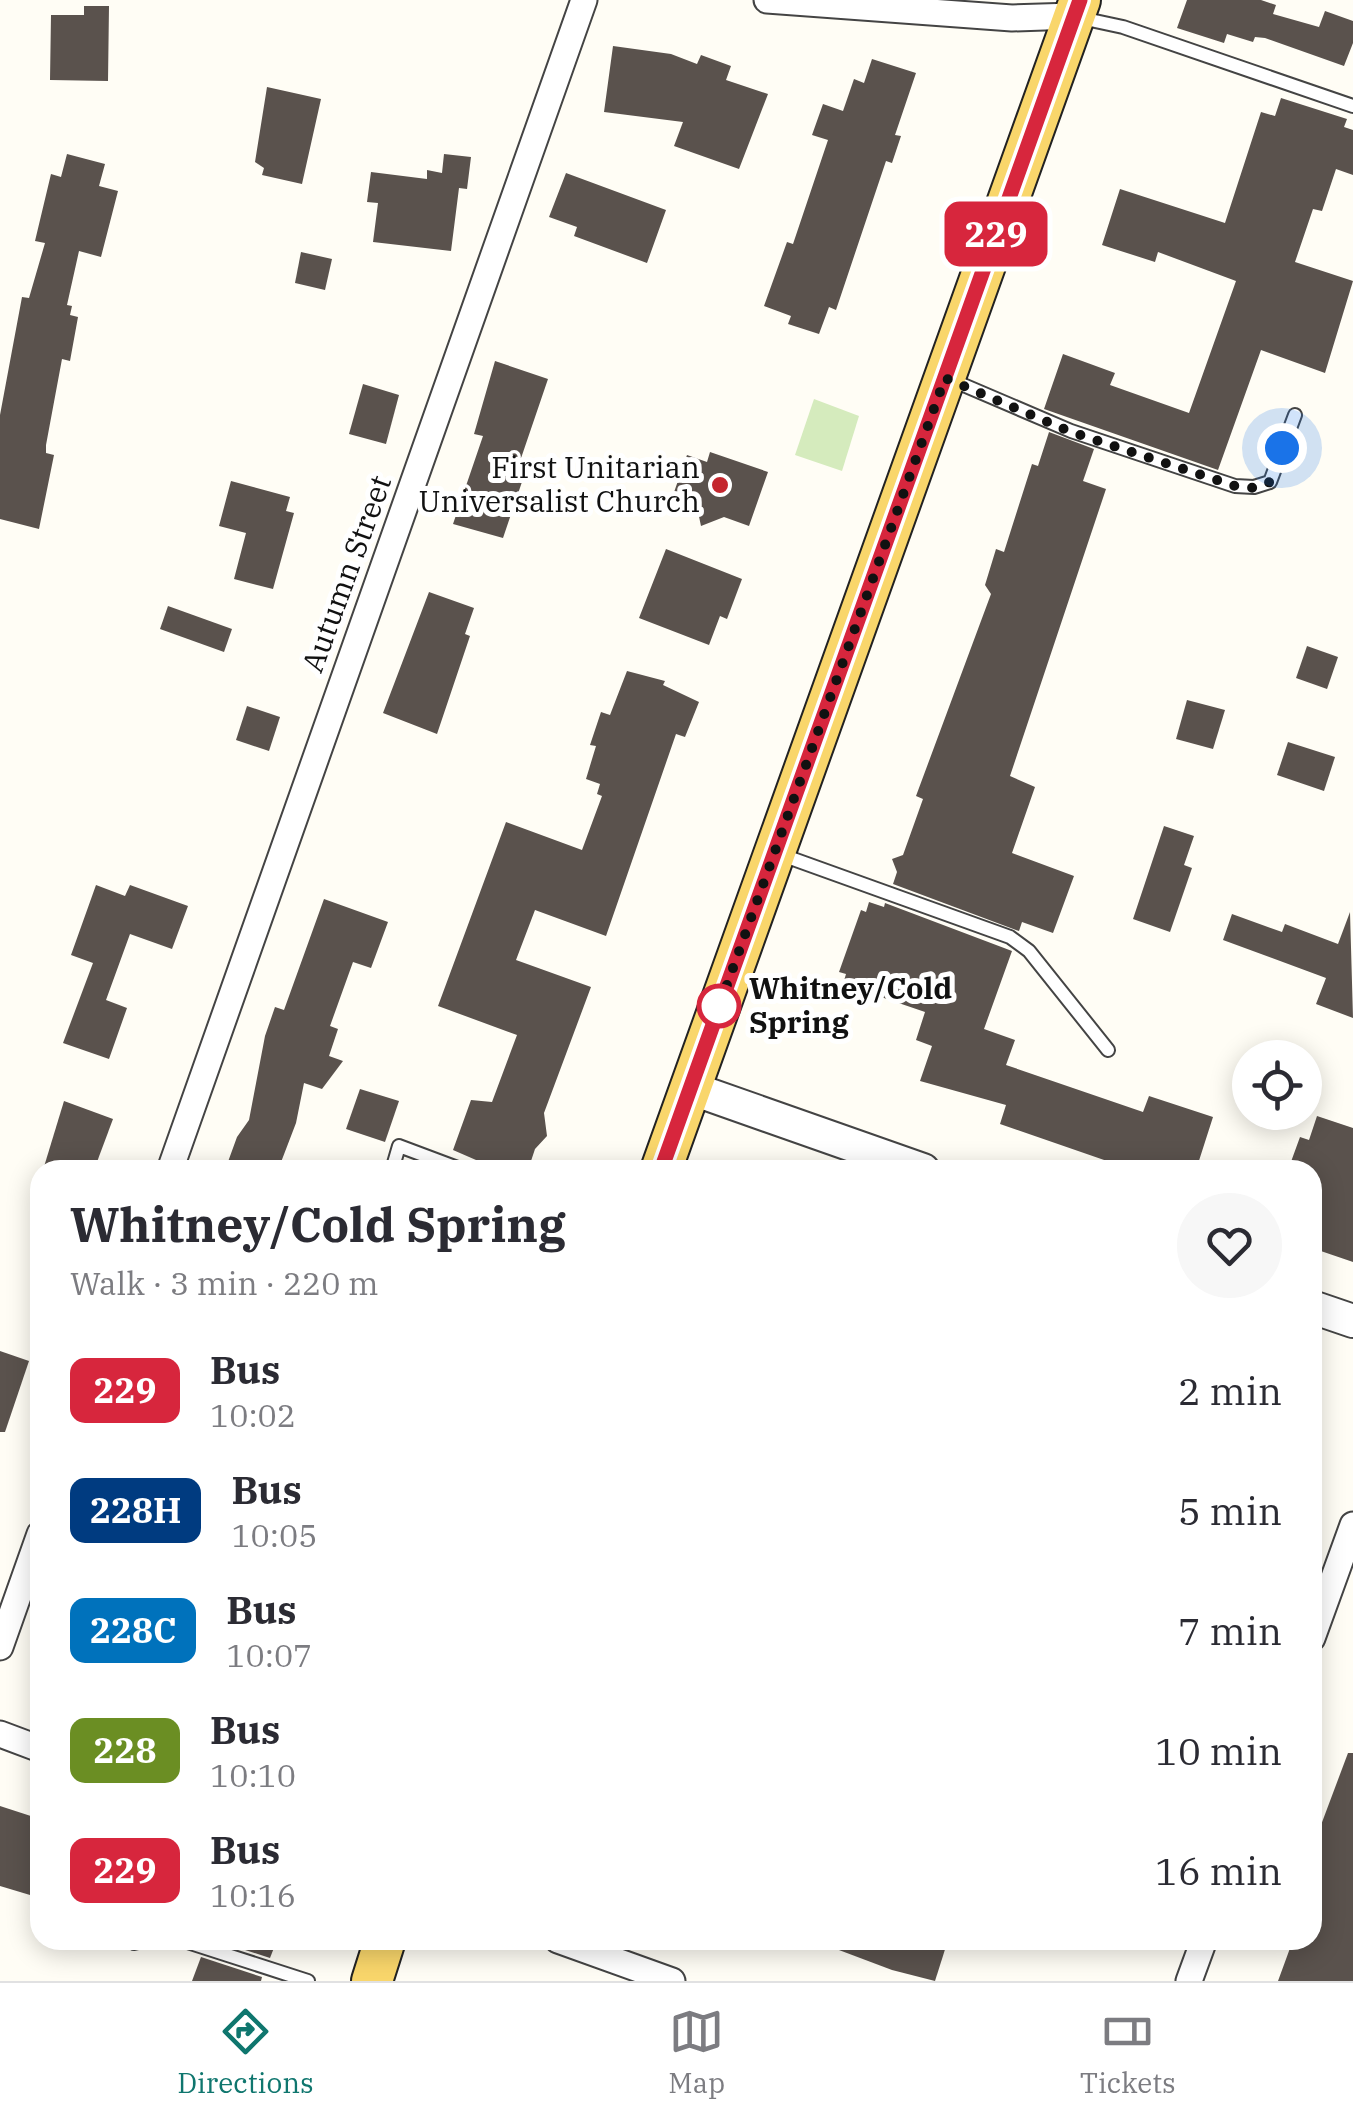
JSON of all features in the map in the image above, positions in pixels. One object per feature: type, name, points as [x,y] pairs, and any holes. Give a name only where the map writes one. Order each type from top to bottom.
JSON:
[{"type":"main road","points":[[665,1160],[1077,8]]},
{"type":"main road","points":[[372,1981],[382,1950]]},
{"type":"street","name":"Autumn Street","points":[[174,1160],[584,0]]},
{"type":"street","points":[[766,0],[1012,18],[1077,8]]},
{"type":"street","points":[[690,1088],[895,1160]]},
{"type":"street","points":[[1322,1310],[1353,1321]]},
{"type":"street","points":[[1322,1610],[1353,1525]]},
{"type":"street","points":[[0,1647],[30,1562]]},
{"type":"street","points":[[0,1734],[30,1745]]},
{"type":"street","points":[[586,1950],[672,1981]]},
{"type":"street","points":[[1189,1981],[1200,1950]]},
{"type":"lane","points":[[1077,8],[1353,106]]},
{"type":"lane","points":[[945,378],[1071,432],[1235,486],[1254,488],[1270,482],[1295,415]]},
{"type":"lane","points":[[774,852],[1020,943],[1108,1050]]},
{"type":"lane","points":[[395,1160],[399,1146],[436,1160]]},
{"type":"lane","points":[[212,1950],[308,1981]]},
{"type":"green space","points":[[814,399],[859,416],[842,471],[795,455]]},
{"type":"building","points":[[1187,0],[1261,0],[1276,5],[1273,14],[1319,27],[1325,11],[1353,21],[1353,43],[1344,66],[1265,38],[1255,37],[1253,42],[1227,34],[1224,43],[1177,28]]},
{"type":"building","points":[[84,6],[109,6],[108,81],[50,80],[51,15],[84,15]]},
{"type":"building","points":[[613,46],[671,54],[697,64],[701,55],[731,66],[726,80],[768,94],[739,169],[674,146],[683,122],[604,112]]},
{"type":"building","points":[[872,59],[916,73],[895,135],[901,136],[892,163],[886,161],[836,310],[829,307],[819,334],[788,324],[791,316],[764,306],[787,242],[793,244],[828,140],[812,135],[823,104],[843,111],[854,79],[864,83]]},
{"type":"building","points":[[267,87],[321,99],[302,184],[262,175],[264,168],[255,162]]},
{"type":"building","points":[[1281,98],[1347,119],[1344,127],[1353,130],[1353,175],[1336,169],[1322,211],[1313,209],[1295,262],[1353,281],[1325,373],[1261,350],[1218,470],[1044,409],[1063,354],[1115,373],[1110,385],[1189,413],[1236,281],[1158,252],[1155,262],[1102,245],[1120,189],[1225,223],[1261,112],[1275,116]]},
{"type":"building","points":[[67,154],[105,164],[99,186],[118,191],[101,257],[79,251],[67,305],[72,306],[70,315],[78,317],[70,361],[62,359],[46,445],[46,453],[54,455],[39,529],[0,519],[0,415],[22,297],[29,298],[45,243],[35,241],[51,174],[61,177]]},
{"type":"building","points":[[444,154],[471,157],[467,189],[459,188],[451,251],[373,242],[378,203],[367,202],[371,172],[427,179],[427,170],[442,173]]},
{"type":"building","points":[[566,173],[666,210],[647,263],[574,236],[577,227],[549,217]]},
{"type":"building","points":[[301,252],[332,259],[325,290],[295,283]]},
{"type":"building","points":[[495,361],[548,379],[517,470],[525,473],[503,538],[453,524],[483,436],[474,434]]},
{"type":"building","points":[[363,384],[399,395],[386,444],[349,434]]},
{"type":"building","points":[[1049,432],[1094,449],[1083,481],[1106,489],[1010,776],[1035,787],[1012,853],[1074,876],[1053,933],[1022,922],[1019,931],[893,884],[897,872],[892,859],[903,855],[923,799],[916,796],[991,594],[985,585],[996,549],[1004,552],[1032,464],[1038,466]]},
{"type":"building","name":"First Unitarian Universalist Church","points":[[710,452],[768,472],[749,526],[724,517],[701,526],[697,507],[672,498],[687,455],[707,462]]},
{"type":"building","points":[[231,481],[290,497],[286,511],[294,513],[273,589],[234,579],[246,533],[219,526]]},
{"type":"building","points":[[666,549],[742,579],[727,619],[720,616],[709,645],[639,618]]},
{"type":"building","points":[[429,592],[474,608],[465,634],[470,636],[437,734],[383,713]]},
{"type":"building","points":[[168,606],[232,629],[224,652],[160,629]]},
{"type":"building","points":[[1307,646],[1338,657],[1327,689],[1296,678]]},
{"type":"building","points":[[627,671],[665,681],[663,685],[699,702],[685,737],[676,734],[606,936],[535,910],[516,960],[591,987],[544,1113],[547,1136],[531,1160],[476,1160],[453,1150],[471,1100],[492,1102],[517,1035],[438,1006],[506,822],[582,850],[602,796],[597,794],[600,784],[586,779],[596,746],[590,745],[601,712],[610,715]]},
{"type":"building","points":[[1187,700],[1225,710],[1213,749],[1176,739]]},
{"type":"building","points":[[247,706],[280,717],[269,751],[236,740]]},
{"type":"building","points":[[1288,742],[1335,757],[1324,791],[1277,775]]},
{"type":"building","points":[[1164,826],[1194,836],[1184,865],[1192,868],[1170,932],[1133,919]]},
{"type":"building","points":[[96,885],[125,896],[130,885],[188,906],[172,949],[130,934],[106,1000],[127,1008],[109,1059],[63,1043],[93,963],[71,955]]},
{"type":"building","points":[[324,899],[388,922],[371,968],[353,962],[330,1026],[338,1029],[329,1056],[343,1061],[322,1089],[304,1083],[296,1123],[282,1160],[229,1160],[249,1120],[265,1036],[275,1007],[284,1010]]},
{"type":"building","points":[[869,902],[884,907],[885,903],[1012,951],[984,1029],[1015,1040],[1006,1065],[1143,1112],[1149,1096],[1213,1117],[1199,1160],[1104,1160],[1000,1124],[1006,1105],[920,1081],[932,1046],[916,1040],[925,1012],[843,984],[846,974],[839,972],[861,910],[866,912]]},
{"type":"building","points":[[1350,912],[1353,1018],[1316,1004],[1326,978],[1223,940],[1232,914],[1282,932],[1285,924],[1338,944]]},
{"type":"building","points":[[360,1089],[399,1101],[385,1142],[346,1129]]},
{"type":"building","points":[[64,1101],[113,1119],[98,1160],[46,1160]]},
{"type":"building","points":[[1322,1118],[1353,1128],[1353,1262],[1322,1251],[1322,1160],[1292,1160],[1300,1137],[1309,1140],[1312,1130],[1322,1130]]},
{"type":"building","points":[[0,1351],[29,1361],[5,1432],[0,1432]]},
{"type":"building","points":[[1348,1753],[1353,1753],[1353,1981],[1278,1981],[1289,1950],[1322,1950],[1322,1822]]},
{"type":"building","points":[[0,1806],[30,1816],[30,1895],[0,1886]]},
{"type":"building","points":[[245,1950],[273,1950],[270,1958]]},
{"type":"building","points":[[839,1950],[945,1950],[935,1981]]},
{"type":"building","points":[[201,1957],[262,1977],[261,1981],[192,1981]]},
{"type":"bus line","name":"229","points":[[665,1160],[1080,0]]},
{"type":"place","name":"First Unitarian Universalist Church","points":[[720,485]]},
{"type":"place","name":"Whitney/Cold Spring","points":[[719,1006]]},
{"type":"route","points":[[719,1006],[714,1021],[945,378],[1071,432],[1235,486],[1254,488],[1270,482],[1282,448]]}]
